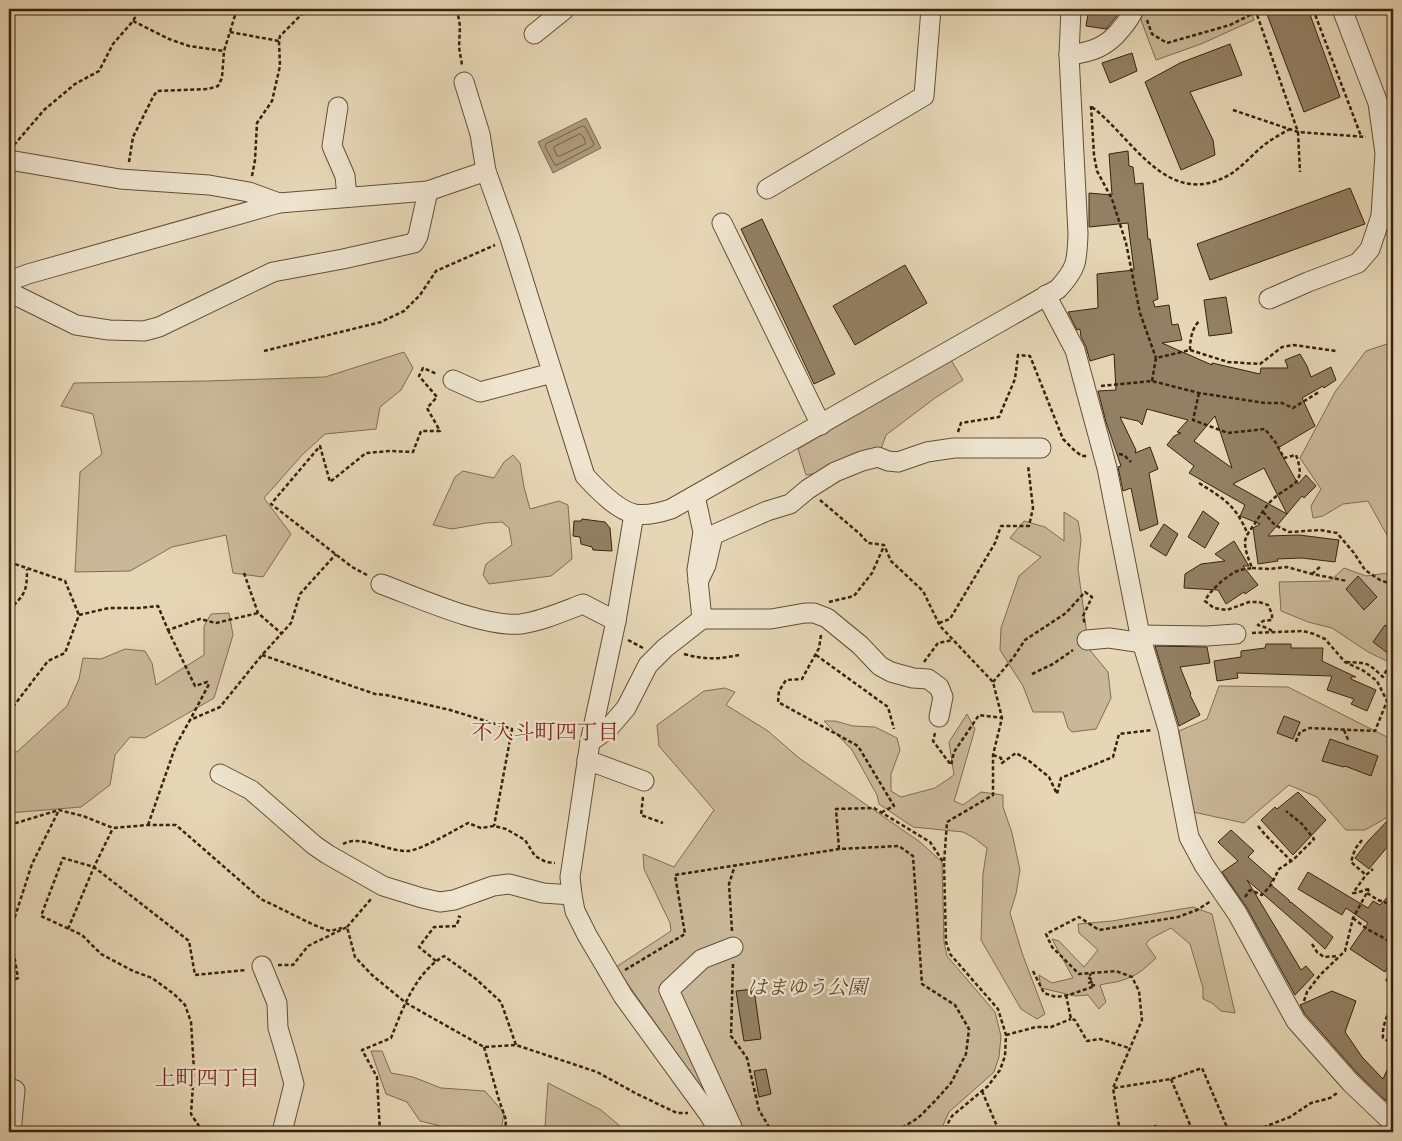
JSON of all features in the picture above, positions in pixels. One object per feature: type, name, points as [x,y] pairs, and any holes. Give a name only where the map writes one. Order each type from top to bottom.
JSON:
[{"type":"street","points":[[534,34],[565,9]]},
{"type":"street","points":[[767,189],[924,96],[931,9]]},
{"type":"street","points":[[464,82],[480,134],[486,171],[510,238],[585,476],[615,504],[634,514],[656,514],[671,509],[1058,289],[1070,276],[1077,260],[1078,234],[1070,55],[1070,9]]},
{"type":"street","points":[[1269,299],[1358,262],[1370,249],[1381,216],[1385,153],[1378,103],[1342,9]]},
{"type":"street","points":[[1070,55],[1095,50],[1113,39],[1131,17],[1140,14]]},
{"type":"street","points":[[338,107],[332,146],[344,176],[348,197]]},
{"type":"street","points":[[9,160],[127,179],[209,185],[249,192],[279,203]]},
{"type":"street","points":[[9,281],[279,203],[428,191],[486,171]]},
{"type":"street","points":[[9,292],[76,325],[109,330],[144,331],[159,327],[273,272],[414,243],[418,236],[428,191]]},
{"type":"street","points":[[722,223],[821,425]]},
{"type":"street","points":[[1046,295],[1075,350],[1104,458],[1142,639],[1168,729],[1189,837],[1204,865],[1234,910],[1296,1021],[1351,1083],[1393,1123]]},
{"type":"street","points":[[453,380],[480,392],[552,373]]},
{"type":"street","points":[[698,582],[706,565],[713,535],[767,511],[790,504],[808,489],[835,472],[862,461],[878,457],[898,462],[927,452],[954,448],[1034,448]]},
{"type":"street","points":[[694,496],[703,532],[697,570],[702,619]]},
{"type":"street","points":[[634,514],[616,621],[588,751],[570,877],[572,895],[575,911],[586,935],[623,996],[720,1132]]},
{"type":"street","points":[[381,584],[454,610],[499,623],[519,624],[545,619],[583,604],[616,621]]},
{"type":"street","points":[[588,751],[626,708],[648,665],[665,648],[702,619],[771,619],[805,613],[814,613],[827,618],[860,645],[880,666],[890,672],[913,678],[928,679],[939,687],[943,697],[939,717]]},
{"type":"street","points":[[1087,640],[1236,634]]},
{"type":"street","points":[[588,751],[644,781]]},
{"type":"street","points":[[220,774],[251,790],[327,854],[383,886],[440,902],[454,900],[492,886],[509,884],[543,892],[572,895]]},
{"type":"street","points":[[733,947],[702,958],[669,990],[733,1132]]},
{"type":"street","points":[[262,966],[277,1003],[278,1028],[294,1084],[282,1132]]},
{"type":"street","points":[[9,1088],[15,1090],[11,1132]]},
{"type":"path","points":[[9,160],[11,148],[44,110],[76,84],[99,71],[113,44],[133,21],[140,9]]},
{"type":"path","points":[[127,179],[133,137],[157,91],[208,89],[218,86],[222,78],[224,51],[237,9]]},
{"type":"path","points":[[249,192],[257,124],[272,101],[280,66],[280,36],[307,9]]},
{"type":"path","points":[[457,9],[460,26],[459,48],[464,82]]},
{"type":"path","points":[[1313,9],[1361,136]]},
{"type":"path","points":[[1140,14],[1152,34],[1167,43],[1230,25],[1256,10],[1298,132],[1300,172]]},
{"type":"path","points":[[133,21],[189,46],[224,51]]},
{"type":"path","points":[[230,32],[279,41]]},
{"type":"path","points":[[1087,103],[1143,158],[1176,181],[1203,185],[1230,174],[1265,144],[1290,129]]},
{"type":"path","points":[[1091,106],[1094,155],[1097,170],[1112,199],[1126,243],[1140,313],[1156,358],[1152,381]]},
{"type":"path","points":[[1233,110],[1298,132],[1383,138]]},
{"type":"path","points":[[264,351],[381,322],[404,311],[420,294],[436,271],[510,238]]},
{"type":"path","points":[[1190,350],[1190,338],[1196,324],[1200,320]]},
{"type":"path","points":[[1156,358],[1190,350],[1228,362],[1260,364],[1282,347],[1294,345],[1336,351]]},
{"type":"path","points":[[955,438],[961,423],[999,417],[1015,378],[1018,355],[1030,356],[1063,439],[1082,456],[1104,458]]},
{"type":"path","points":[[381,584],[352,567],[270,504],[320,446],[330,482],[366,454],[390,451],[413,452],[420,431],[440,431],[427,408],[437,397],[420,376],[423,368],[453,380]]},
{"type":"path","points":[[1084,388],[1152,381],[1199,393],[1266,403],[1282,403],[1293,408],[1319,392]]},
{"type":"path","points":[[1199,393],[1193,420],[1228,432],[1265,429],[1284,458],[1296,455],[1300,467],[1299,476],[1294,484],[1273,499],[1245,541],[1252,568]]},
{"type":"path","points":[[938,623],[950,619],[995,542],[1002,526],[1029,526],[1034,508],[1034,448]]},
{"type":"path","points":[[1124,455],[1131,462]]},
{"type":"path","points":[[1198,483],[1221,497],[1233,508],[1242,520],[1248,535]]},
{"type":"path","points":[[808,489],[868,543],[884,545]]},
{"type":"path","points":[[1263,512],[1275,525],[1289,532],[1320,530],[1337,533],[1354,552],[1365,570],[1380,580],[1391,584],[1393,587]]},
{"type":"path","points":[[884,545],[891,561],[923,591],[940,626],[993,682],[1002,718],[993,755],[993,795],[947,822],[944,863],[946,942],[950,954],[998,1009],[1006,1035],[1005,1056],[1000,1070],[988,1086],[952,1116],[943,1132]]},
{"type":"path","points":[[882,812],[894,806],[858,746],[778,702],[779,691],[786,680],[802,679],[819,648],[820,622],[814,613],[831,600],[854,596],[872,573],[884,545]]},
{"type":"path","points":[[190,720],[220,707],[262,655],[291,624],[300,594],[336,554]]},
{"type":"path","points":[[9,562],[65,581],[79,615],[65,653],[48,661],[9,712]]},
{"type":"path","points":[[1312,574],[1320,566]]},
{"type":"path","points":[[1274,632],[1258,625],[1263,621],[1272,620],[1272,614],[1268,606],[1259,602],[1249,602],[1227,610],[1214,608],[1205,601],[1219,584],[1238,571],[1252,568],[1286,567],[1347,580]]},
{"type":"path","points":[[9,610],[27,589],[27,569]]},
{"type":"path","points":[[244,573],[258,613],[282,634]]},
{"type":"path","points":[[993,682],[1025,640],[1066,613],[1085,592],[1092,597],[1083,616],[1087,640],[1053,664],[1032,674]]},
{"type":"path","points":[[79,615],[110,608],[158,606],[194,686],[207,682],[209,684],[176,745],[148,825]]},
{"type":"path","points":[[168,630],[200,619],[216,623],[258,613]]},
{"type":"path","points":[[1236,634],[1302,631],[1314,634],[1325,639],[1345,662],[1377,681],[1388,701],[1375,731],[1310,728],[1300,732],[1295,743]]},
{"type":"path","points":[[900,674],[906,670],[921,668],[938,643],[952,640]]},
{"type":"path","points":[[262,655],[375,694],[450,710],[512,729],[494,826]]},
{"type":"path","points":[[816,655],[888,707],[894,729]]},
{"type":"path","points":[[1345,662],[1366,663],[1383,677],[1388,666],[1392,667],[1393,678]]},
{"type":"path","points":[[939,717],[934,741],[951,765],[954,752],[979,715],[1002,718]]},
{"type":"path","points":[[993,755],[1001,758],[1002,763],[1016,753],[1028,760],[1049,777],[1057,794],[1061,778],[1113,757],[1119,734],[1168,729]]},
{"type":"path","points":[[1344,730],[1350,742]]},
{"type":"path","points":[[644,781],[641,815],[663,823]]},
{"type":"path","points":[[839,849],[836,809],[874,808],[930,842],[944,863]]},
{"type":"path","points":[[9,826],[59,810],[83,816],[112,828],[176,825],[262,899],[314,925],[330,930],[347,927]]},
{"type":"path","points":[[9,982],[18,978],[10,932],[16,910],[32,864],[59,810]]},
{"type":"path","points":[[1234,910],[1250,890],[1262,895],[1271,885],[1279,869],[1291,861],[1314,839],[1302,824],[1286,812]]},
{"type":"path","points":[[327,854],[348,841],[364,841],[390,849],[409,851],[468,824],[481,828],[494,826],[506,829],[524,840],[535,856],[546,862],[572,864]]},
{"type":"path","points":[[1258,826],[1270,841],[1291,861]]},
{"type":"path","points":[[68,929],[112,828]]},
{"type":"path","points":[[1362,840],[1355,848],[1351,862],[1366,874]]},
{"type":"path","points":[[612,978],[685,934],[675,875],[839,849],[899,846],[913,856],[922,984],[955,1005],[970,1029],[966,1054],[951,1083],[918,1118],[896,1132]]},
{"type":"path","points":[[203,1132],[191,1114],[194,1070],[191,1022],[185,1004],[152,978],[133,971],[101,954],[82,935],[41,916],[63,858],[94,867],[189,941],[195,975],[246,970],[262,966],[293,965],[308,946],[347,927],[383,886]]},
{"type":"path","points":[[735,865],[729,884],[733,947],[731,1036],[747,1058],[759,1110],[772,1132]]},
{"type":"path","points":[[1296,1021],[1307,992],[1345,951],[1353,918],[1369,889],[1353,893],[1366,874],[1373,870]]},
{"type":"path","points":[[1367,893],[1378,900],[1393,905]]},
{"type":"path","points":[[1120,1132],[1113,1088],[1142,1020],[1140,990],[1132,977],[1116,971],[1079,974],[1052,947],[1046,934],[1079,917],[1099,930],[1178,917],[1197,910],[1222,894]]},
{"type":"path","points":[[433,900],[460,917],[456,926],[434,927],[419,947],[436,961]]},
{"type":"path","points":[[1353,918],[1367,929],[1393,943]]},
{"type":"path","points":[[347,927],[355,957],[372,975],[406,1003],[484,1047],[516,1045],[597,1072],[677,1113],[708,1113]]},
{"type":"path","points":[[1312,944],[1316,952],[1324,958],[1337,957],[1345,951]]},
{"type":"path","points":[[380,1132],[377,1077],[362,1050],[391,1038],[410,992],[436,961],[444,956],[476,979],[500,1002],[516,1045]]},
{"type":"path","points":[[1032,971],[1044,993],[1056,997],[1095,986],[1090,983],[1093,982],[1088,977],[1092,973]]},
{"type":"path","points":[[1386,978],[1389,983],[1389,1011]]},
{"type":"path","points":[[1066,995],[1071,1019]]},
{"type":"path","points":[[1393,1004],[1382,1030],[1383,1038],[1393,1044]]},
{"type":"path","points":[[1006,1035],[1036,1027],[1051,1027],[1071,1019],[1075,1020],[1087,1041],[1100,1039],[1129,1048]]},
{"type":"path","points":[[484,1047],[506,1120],[505,1132]]},
{"type":"path","points":[[1113,1088],[1171,1079],[1202,1068],[1228,1132]]},
{"type":"path","points":[[1171,1079],[1193,1132]]},
{"type":"path","points":[[1251,1132],[1290,1117],[1311,1103],[1330,1098],[1351,1083]]},
{"type":"path","points":[[982,1091],[999,1130],[995,1132]]},
{"type":"path","points":[[1155,1125],[1158,1132]]},
{"type":"green space","points":[[1144,9],[1250,9],[1254,20],[1201,44],[1156,60],[1141,20]]},
{"type":"green space","points":[[1393,342],[1393,546],[1368,501],[1343,504],[1323,516],[1313,518],[1311,506],[1321,489],[1300,458],[1335,392],[1366,351]]},
{"type":"green space","points":[[404,352],[413,368],[401,390],[380,407],[376,429],[325,434],[303,454],[264,498],[291,534],[263,577],[233,573],[226,535],[172,547],[130,571],[75,572],[80,472],[102,454],[93,414],[61,406],[74,383],[325,377]]},
{"type":"green space","points":[[951,360],[963,380],[935,398],[886,435],[880,452],[824,472],[806,475],[798,449]]},
{"type":"green space","points":[[513,455],[520,463],[530,509],[559,501],[568,505],[572,559],[551,576],[489,584],[483,575],[486,564],[512,545],[509,528],[502,522],[452,529],[433,525],[455,477],[463,471],[494,478],[504,462]]},
{"type":"green space","points":[[1064,512],[1078,521],[1081,539],[1078,569],[1089,649],[1108,672],[1111,698],[1096,729],[1072,732],[1068,728],[1063,712],[1033,712],[1023,686],[1000,650],[1001,628],[1019,576],[1041,557],[1010,538],[1024,521],[1045,527],[1064,541]]},
{"type":"green space","points":[[1393,565],[1393,664],[1368,652],[1332,628],[1308,622],[1281,611],[1279,582],[1330,581],[1344,568],[1366,576],[1388,573]]},
{"type":"green space","points":[[229,613],[233,635],[214,698],[145,738],[130,737],[115,755],[110,785],[81,807],[9,813],[9,751],[17,752],[67,706],[79,679],[83,658],[101,659],[125,649],[145,651],[152,663],[156,685],[204,655],[204,626],[211,614]]},
{"type":"green space","points":[[1219,686],[1288,687],[1393,740],[1393,814],[1365,830],[1346,830],[1317,797],[1289,785],[1244,823],[1193,812],[1179,731],[1207,719]]},
{"type":"green space","name":"はまゆう公園","points":[[725,688],[735,692],[726,705],[768,731],[799,758],[920,842],[942,862],[944,942],[947,956],[995,1012],[1001,1036],[999,1057],[994,1072],[949,1112],[940,1132],[728,1132],[726,1124],[616,967],[671,931],[670,923],[644,869],[643,854],[674,867],[714,810],[659,746],[657,725],[704,691]]},
{"type":"green space","points":[[967,714],[975,729],[954,801],[963,805],[981,792],[1003,795],[1003,807],[1012,833],[1020,870],[1016,894],[1010,913],[1022,953],[1045,1014],[1037,1019],[1021,1009],[981,940],[983,874],[987,848],[963,832],[913,827],[879,804],[877,795],[852,750],[824,721],[835,721],[853,726],[875,727],[897,738],[900,750],[891,774],[891,791],[901,797],[935,788],[954,775],[949,742]]},
{"type":"green space","points":[[1193,907],[1212,914],[1235,1013],[1221,1011],[1212,1003],[1203,999],[1203,988],[1190,944],[1171,928],[1150,939],[1146,944],[1156,958],[1143,969],[1126,979],[1100,985],[1106,1002],[1099,1009],[1088,995],[1075,996],[1041,988],[1039,975],[1052,983],[1073,978],[1052,939],[1059,941],[1084,967],[1098,950],[1079,933],[1078,924],[1112,921]]},
{"type":"green space","points":[[371,1051],[382,1051],[391,1073],[413,1077],[441,1088],[485,1091],[504,1113],[501,1132],[446,1132],[441,1126],[420,1121],[407,1102],[386,1094]]},
{"type":"green space","points":[[548,1083],[601,1110],[627,1132],[562,1132],[545,1127]]},
{"type":"water","points":[[586,118],[601,148],[553,173],[538,142]]},
{"type":"building","points":[[1089,9],[1118,9],[1116,17],[1106,29],[1086,26]]},
{"type":"building","points":[[1265,9],[1308,9],[1340,97],[1304,112]]},
{"type":"building","points":[[1230,44],[1242,75],[1190,92],[1213,140],[1215,155],[1181,170],[1145,82],[1180,63]]},
{"type":"building","points":[[1132,53],[1137,71],[1110,83],[1102,63]]},
{"type":"building","points":[[1128,151],[1129,166],[1133,167],[1135,184],[1143,183],[1148,239],[1150,239],[1158,299],[1153,301],[1155,307],[1169,305],[1172,325],[1178,324],[1182,340],[1162,343],[1212,365],[1212,363],[1260,374],[1261,368],[1288,368],[1285,360],[1300,354],[1311,377],[1331,367],[1336,380],[1302,398],[1315,426],[1278,448],[1298,484],[1306,475],[1316,486],[1304,498],[1302,496],[1287,514],[1268,536],[1299,535],[1339,540],[1335,562],[1302,558],[1277,559],[1278,561],[1258,564],[1253,528],[1260,524],[1240,516],[1245,505],[1189,473],[1194,466],[1167,445],[1174,436],[1181,433],[1177,432],[1188,420],[1147,409],[1142,425],[1138,421],[1120,417],[1136,450],[1135,453],[1150,447],[1158,469],[1149,473],[1158,524],[1140,531],[1131,488],[1123,491],[1118,467],[1121,466],[1098,391],[1116,390],[1114,354],[1090,361],[1080,329],[1077,330],[1068,312],[1098,308],[1097,274],[1134,270],[1128,223],[1089,227],[1089,193],[1112,195],[1109,154]],"holes":[[[1215,416],[1232,468],[1194,441]],[[1264,468],[1287,514],[1233,484]]]},
{"type":"building","points":[[1350,188],[1365,224],[1210,280],[1197,244]]},
{"type":"building","points":[[762,219],[835,374],[814,384],[741,229]]},
{"type":"building","points":[[905,265],[927,303],[855,345],[833,306]]},
{"type":"building","points":[[1226,297],[1232,333],[1209,336],[1204,300]]},
{"type":"building","points":[[1203,511],[1219,523],[1205,548],[1188,537]]},
{"type":"building","points":[[582,519],[605,522],[610,528],[612,551],[593,550],[592,547],[581,544],[580,537],[573,536],[574,521],[581,521]]},
{"type":"building","points":[[1164,524],[1178,534],[1166,556],[1150,546]]},
{"type":"building","points":[[1234,541],[1249,566],[1243,566],[1258,585],[1226,604],[1218,590],[1184,588],[1185,574],[1201,564],[1225,561],[1215,554]]},
{"type":"building","points":[[1358,576],[1377,597],[1364,610],[1346,589]]},
{"type":"building","points":[[1385,625],[1393,631],[1393,657],[1373,642]]},
{"type":"building","points":[[1266,644],[1291,644],[1291,648],[1323,648],[1322,661],[1356,677],[1351,677],[1351,679],[1376,690],[1367,711],[1351,704],[1354,699],[1327,690],[1332,676],[1237,673],[1238,678],[1217,681],[1214,661],[1241,657],[1241,651],[1265,648]]},
{"type":"building","points":[[1155,646],[1207,647],[1210,663],[1180,667],[1190,695],[1200,715],[1179,726]]},
{"type":"building","points":[[1284,716],[1300,722],[1293,739],[1277,733]]},
{"type":"building","points":[[1330,739],[1378,756],[1371,776],[1345,766],[1322,761]]},
{"type":"building","points":[[1298,792],[1326,820],[1293,855],[1261,820],[1275,807],[1277,809]]},
{"type":"building","points":[[1393,815],[1393,840],[1369,869],[1355,858],[1368,841]]},
{"type":"building","points":[[1231,830],[1254,851],[1248,857],[1273,879],[1270,884],[1290,903],[1333,937],[1325,949],[1247,880],[1301,970],[1306,966],[1314,975],[1295,995],[1247,908],[1222,872],[1238,861],[1218,842]]},
{"type":"building","points":[[1308,872],[1368,908],[1373,901],[1380,905],[1393,891],[1393,956],[1385,972],[1350,949],[1368,923],[1346,908],[1342,915],[1298,889]]},
{"type":"building","points":[[754,989],[761,1039],[744,1041],[736,991]]},
{"type":"building","points":[[1332,991],[1356,1001],[1345,1032],[1362,1057],[1383,1079],[1393,1057],[1393,1102],[1385,1100],[1359,1075],[1305,1014],[1300,1005]]},
{"type":"building","points":[[766,1069],[771,1094],[759,1097],[754,1071]]},
{"type":"district","name":"不入斗町四丁目","points":[[545,732]]},
{"type":"district","name":"上町四丁目","points":[[207,1078]]}]
